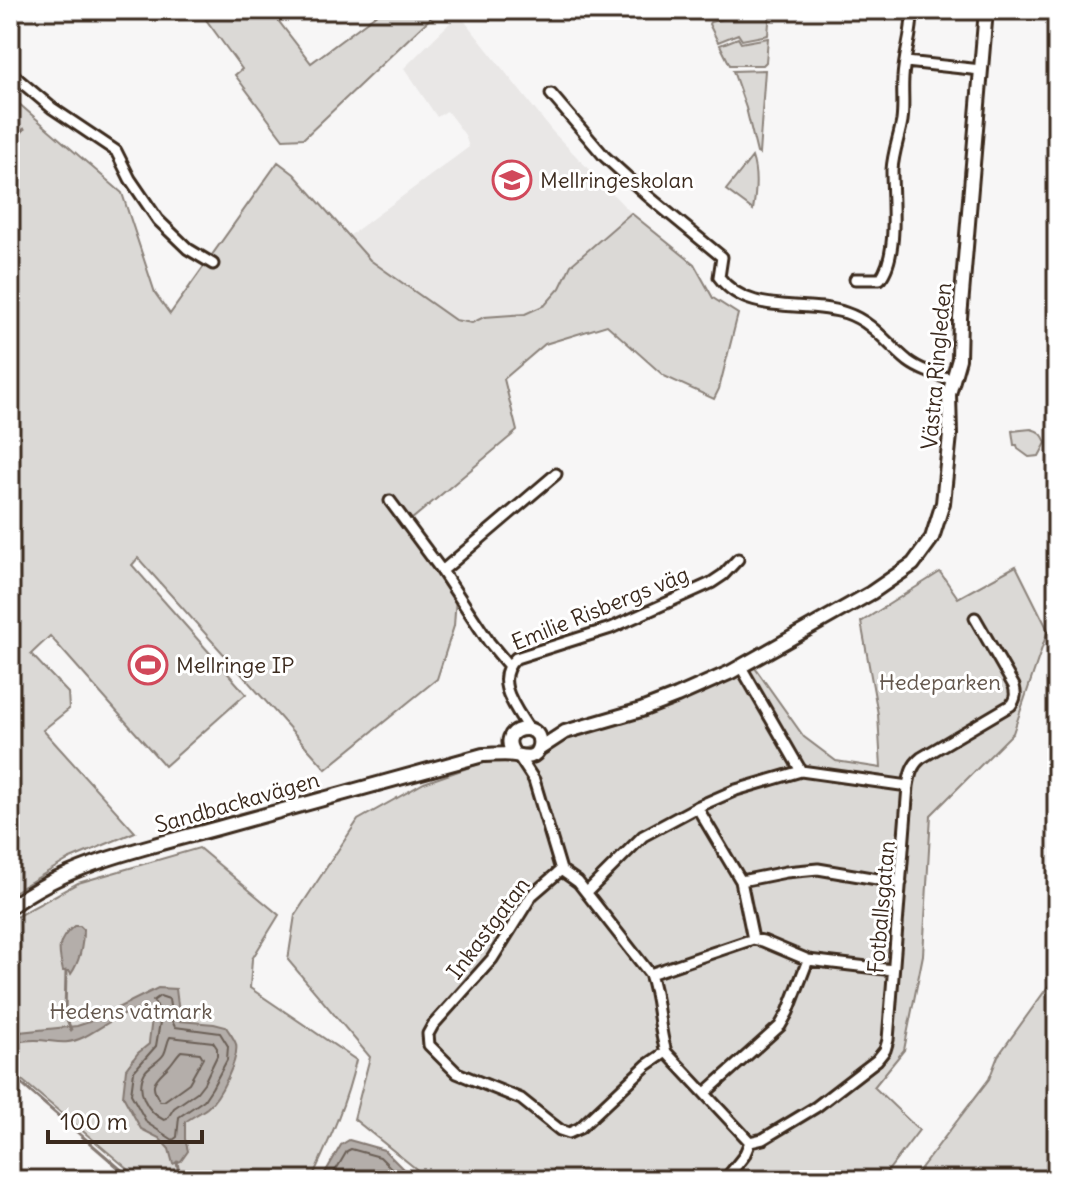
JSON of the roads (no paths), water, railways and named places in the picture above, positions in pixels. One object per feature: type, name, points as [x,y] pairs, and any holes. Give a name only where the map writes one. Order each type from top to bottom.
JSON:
[{"type":"street","points":[[619,10],[629,10]]},
{"type":"street","points":[[855,279],[880,279],[887,267],[893,228],[892,167],[903,112],[903,76],[913,22],[912,10]]},
{"type":"street","name":"Västra Ringleden","points":[[741,667],[896,577],[913,564],[928,546],[939,521],[950,435],[949,394],[959,359],[986,10]]},
{"type":"street","points":[[906,62],[981,70]]},
{"type":"street","points":[[10,71],[52,108],[116,151],[130,179],[158,220],[188,249],[213,264]]},
{"type":"street","points":[[551,94],[604,156],[722,257],[719,277],[736,292],[773,304],[848,313],[881,334],[916,367],[954,380]]},
{"type":"street","points":[[442,571],[556,474]]},
{"type":"street","points":[[390,501],[508,665]]},
{"type":"street","name":"Emilie Risbergs väg","points":[[530,730],[513,705],[504,678],[508,665],[516,658],[611,628],[711,583],[738,559]]},
{"type":"street","points":[[587,892],[643,836],[736,790],[801,771],[908,786],[916,762],[1015,700],[1014,686],[975,618]]},
{"type":"street","points":[[517,756],[528,758],[565,732],[641,710],[741,667],[801,771]]},
{"type":"street","name":"Emilie Risbergs väg","points":[[512,735],[513,705]]},
{"type":"street","points":[[565,732],[518,729],[512,735],[510,747],[534,780],[561,870],[587,892],[650,974],[666,1052],[750,1142],[744,1156],[725,1180]]},
{"type":"street","points":[[530,730],[539,739],[534,780]]},
{"type":"street","name":"Sandbackavägen","points":[[483,755],[512,735]]},
{"type":"street","name":"Sandbackavägen","points":[[10,907],[50,884],[110,859],[483,755],[517,756]]},
{"type":"street","name":"Fotballsgatan","points":[[750,1142],[763,1139],[816,1107],[877,1060],[885,1050],[908,786]]},
{"type":"street","points":[[697,807],[741,881],[753,939]]},
{"type":"street","points":[[741,881],[818,869],[901,883]]},
{"type":"street","name":"Inkastgatan","points":[[561,870],[532,895],[492,959],[433,1025],[428,1034],[429,1045],[457,1073],[521,1099],[569,1133],[580,1128],[647,1065],[666,1052]]},
{"type":"street","points":[[650,974],[753,939],[808,960],[893,970]]},
{"type":"street","points":[[705,1093],[780,1026],[808,960]]},
{"type":"water","points":[[74,926],[83,929],[83,935],[79,958],[71,974],[63,971],[60,951],[61,941]]},
{"type":"water","points":[[158,988],[176,989],[180,1021],[226,1027],[236,1044],[232,1068],[217,1096],[207,1108],[185,1122],[188,1151],[181,1161],[173,1164],[169,1149],[159,1138],[141,1129],[123,1096],[126,1069],[149,1044],[152,1013],[127,1013],[70,1042],[10,1042],[10,1033],[77,1026]]},
{"type":"water","points":[[349,1140],[384,1150],[414,1180],[321,1180],[341,1145]]},
{"type":"waterway","points":[[10,146],[24,129]]},
{"type":"waterway","points":[[66,971],[65,1014],[71,1030]]},
{"type":"waterway","points":[[10,1074],[133,1180]]},
{"type":"waterway","points":[[177,1162],[180,1180]]},
{"type":"waterway","points":[[224,1177],[229,1180]]},
{"type":"place","name":"Mellringeskolan","points":[[512,180]]},
{"type":"place","name":"Mellringe IP","points":[[148,665]]},
{"type":"park label","name":"Hedeparken","points":[[940,682]]},
{"type":"park label","name":"Hedens våtmark","points":[[131,1011]]}]
